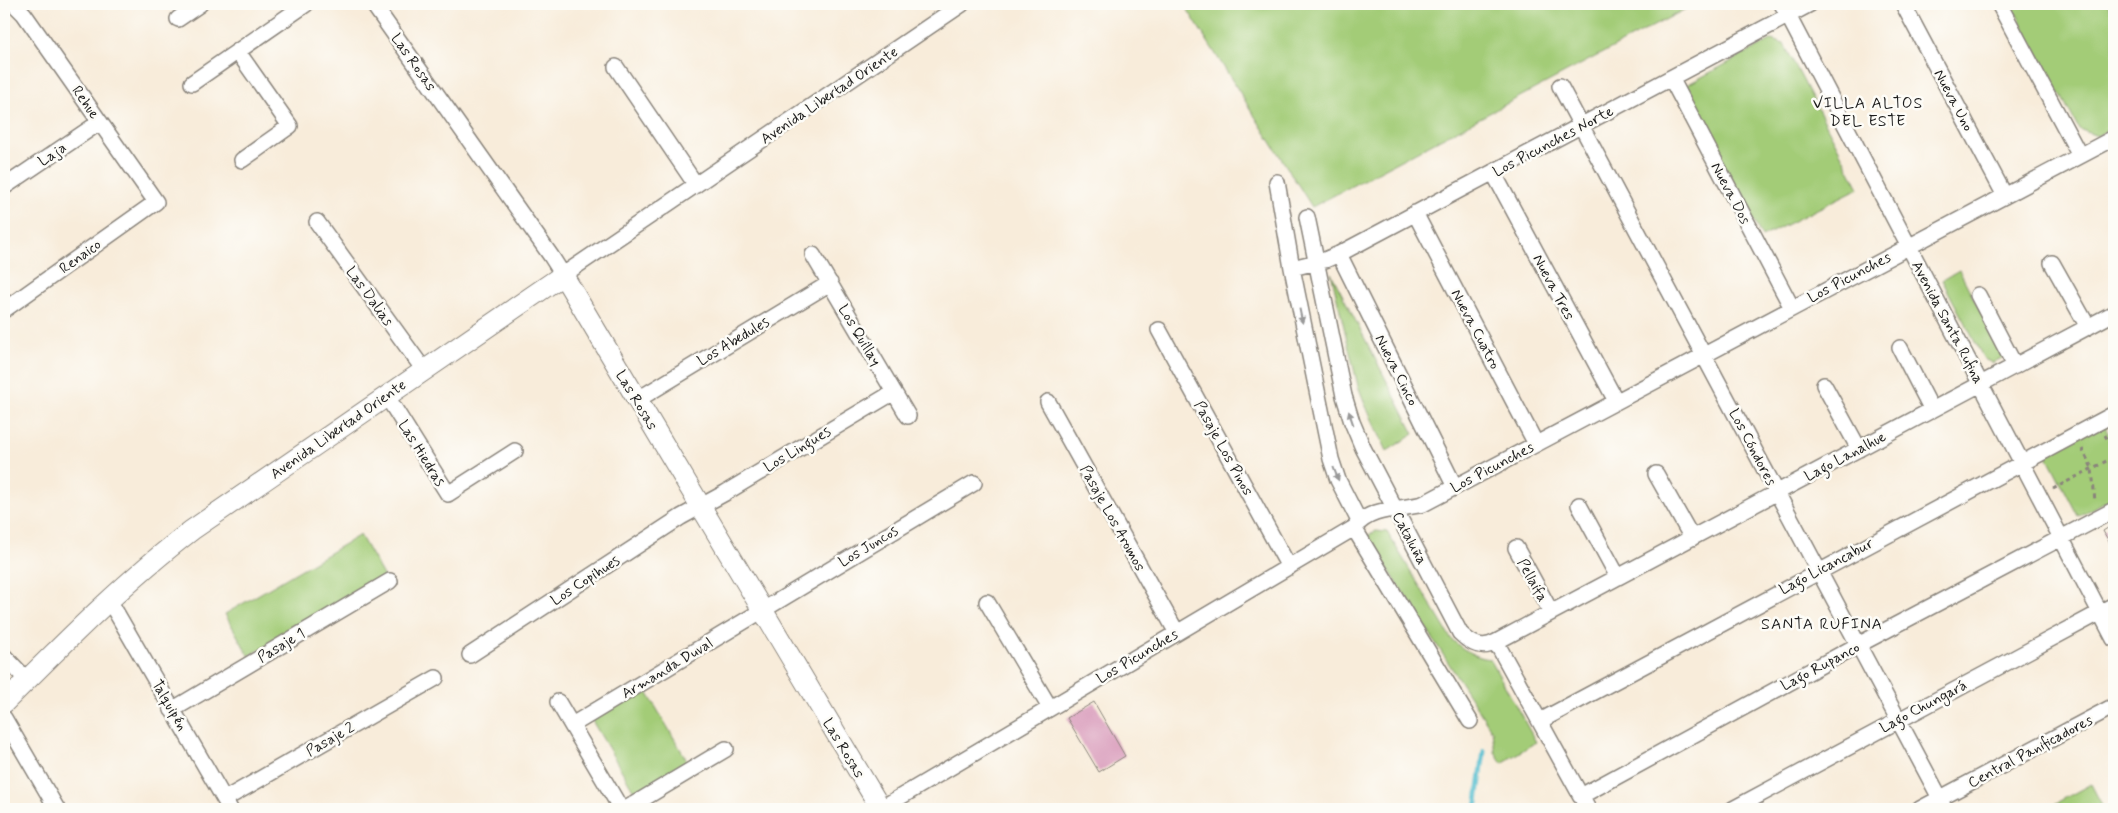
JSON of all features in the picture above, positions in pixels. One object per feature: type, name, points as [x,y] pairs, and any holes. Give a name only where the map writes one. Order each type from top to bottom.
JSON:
[{"type":"main road","name":"Avenida Libertad Oriente","points":[[4,703],[109,600],[162,553],[192,530],[563,275]]},
{"type":"main road","name":"Las Rosas","points":[[563,275],[880,809]]},
{"type":"street","name":"Rehue","points":[[14,4],[24,14],[156,202]]},
{"type":"street","points":[[178,19],[200,4]]},
{"type":"street","points":[[192,83],[306,4]]},
{"type":"street","name":"Las Rosas","points":[[373,4],[563,275]]},
{"type":"street","name":"Avenida Libertad Oriente","points":[[563,275],[962,4]]},
{"type":"street","name":"Los Picunches Norte","points":[[1292,268],[1339,254],[1671,78],[1785,10],[1810,4]]},
{"type":"street","name":"Nueva Uno","points":[[1903,4],[2005,196]]},
{"type":"street","points":[[1999,4],[2080,156]]},
{"type":"street","name":"Avenida Santa Rufina","points":[[1785,10],[2114,639]]},
{"type":"street","points":[[238,52],[290,126],[242,160]]},
{"type":"street","points":[[616,67],[696,185]]},
{"type":"street","name":"Nueva Dos","points":[[1671,78],[1792,308]]},
{"type":"street","name":"Los Cóndores","points":[[1560,86],[1942,804]]},
{"type":"street","name":"Laja","points":[[4,187],[100,122]]},
{"type":"street","name":"Los Picunches","points":[[880,809],[1289,567],[1373,514],[1423,504],[2114,138]]},
{"type":"street","name":"Nueva Tres","points":[[1493,172],[1616,401]]},
{"type":"street","points":[[1277,182],[1292,268],[1331,460],[1338,480],[1356,525],[1470,721]]},
{"type":"street","name":"Renaico","points":[[4,310],[156,202]]},
{"type":"street","name":"Nueva Cuatro","points":[[1415,214],[1536,444]]},
{"type":"street","name":"Cataluña","points":[[1307,218],[1344,396],[1352,422],[1394,510],[1460,633],[1469,642],[1480,646],[1489,646],[1496,642]]},
{"type":"street","name":"Las Dalias","points":[[317,222],[424,370]]},
{"type":"street","name":"Nueva Cinco","points":[[1339,254],[1455,487]]},
{"type":"street","name":"Los Quillay","points":[[813,255],[908,416]]},
{"type":"street","points":[[2052,263],[2088,327]]},
{"type":"street","name":"Los Abedules","points":[[637,400],[830,283]]},
{"type":"street","points":[[1978,294],[2015,366]]},
{"type":"street","name":"Lago Lanalhue","points":[[1496,642],[2114,313]]},
{"type":"street","name":"Pasaje Los Pinos","points":[[1159,330],[1289,567]]},
{"type":"street","points":[[1900,348],[1932,410]]},
{"type":"street","points":[[1824,384],[1859,449]]},
{"type":"street","name":"Los Lingues","points":[[700,506],[894,392]]},
{"type":"street","name":"Las Hiedras","points":[[386,395],[448,494],[515,451]]},
{"type":"street","name":"Pasaje Los Aromos","points":[[1048,402],[1177,633]]},
{"type":"street","name":"Lago Licancabur","points":[[1540,721],[1818,570],[2114,414]]},
{"type":"street","points":[[1656,474],[1692,538]]},
{"type":"street","name":"Los Juncos","points":[[762,610],[974,483]]},
{"type":"street","points":[[1579,505],[1618,577]]},
{"type":"street","name":"Los Copihues","points":[[470,655],[700,506]]},
{"type":"street","name":"Lago Rupanco","points":[[1584,803],[1858,646],[2114,510]]},
{"type":"street","name":"Pellaifa","points":[[1516,548],[1551,612]]},
{"type":"street","name":"Pasaje 1","points":[[172,710],[390,581]]},
{"type":"street","name":"Talquipén","points":[[109,600],[227,804]]},
{"type":"street","points":[[987,602],[1050,708]]},
{"type":"street","name":"Lago Chungará","points":[[1733,809],[2114,605]]},
{"type":"street","name":"Armanda Duval","points":[[572,725],[762,610]]},
{"type":"street","points":[[1496,642],[1584,803]]},
{"type":"street","points":[[4,656],[27,680]]},
{"type":"street","name":"Pasaje 2","points":[[227,804],[436,678]]},
{"type":"street","points":[[558,702],[621,809]]},
{"type":"street","name":"Central Panificadores","points":[[1920,809],[1942,804],[2114,706]]},
{"type":"street","points":[[4,718],[57,809]]},
{"type":"street","points":[[626,809],[726,749]]},
{"type":"path","points":[[2074,435],[2092,468],[2097,519]]},
{"type":"path","points":[[2039,496],[2114,456]]},
{"type":"green space","points":[[1184,4],[1695,4],[1312,207]]},
{"type":"green space","points":[[2011,4],[2107,4],[2114,17],[2114,127],[2097,136],[2079,129]]},
{"type":"green space","points":[[1771,40],[1784,44],[1859,188],[1762,237],[1683,87]]},
{"type":"green space","points":[[1959,270],[2004,357],[1992,363],[1984,359],[1942,280]]},
{"type":"green space","points":[[1331,273],[1414,434],[1387,451],[1358,386]]},
{"type":"green space","points":[[2103,422],[2114,442],[2114,497],[2078,516],[2045,452]]},
{"type":"green space","points":[[1376,531],[1387,532],[1452,640],[1479,657],[1490,659],[1536,742],[1502,763],[1495,752],[1492,731],[1367,536]]},
{"type":"green space","points":[[360,535],[384,577],[249,656],[225,614]]},
{"type":"green space","points":[[644,687],[688,762],[635,793],[591,719]]},
{"type":"green space","points":[[2091,784],[2104,809],[2045,809]]},
{"type":"building","points":[[2114,524],[2114,551],[2103,531]]},
{"type":"building","points":[[1094,702],[1125,756],[1099,772],[1067,718]]},
{"type":"waterway","points":[[1476,809],[1484,751]]},
{"type":"district","name":"VILLA ALTOS DEL ESTE","points":[[1868,111]]},
{"type":"district","name":"SANTA RUFINA","points":[[1822,623]]}]
